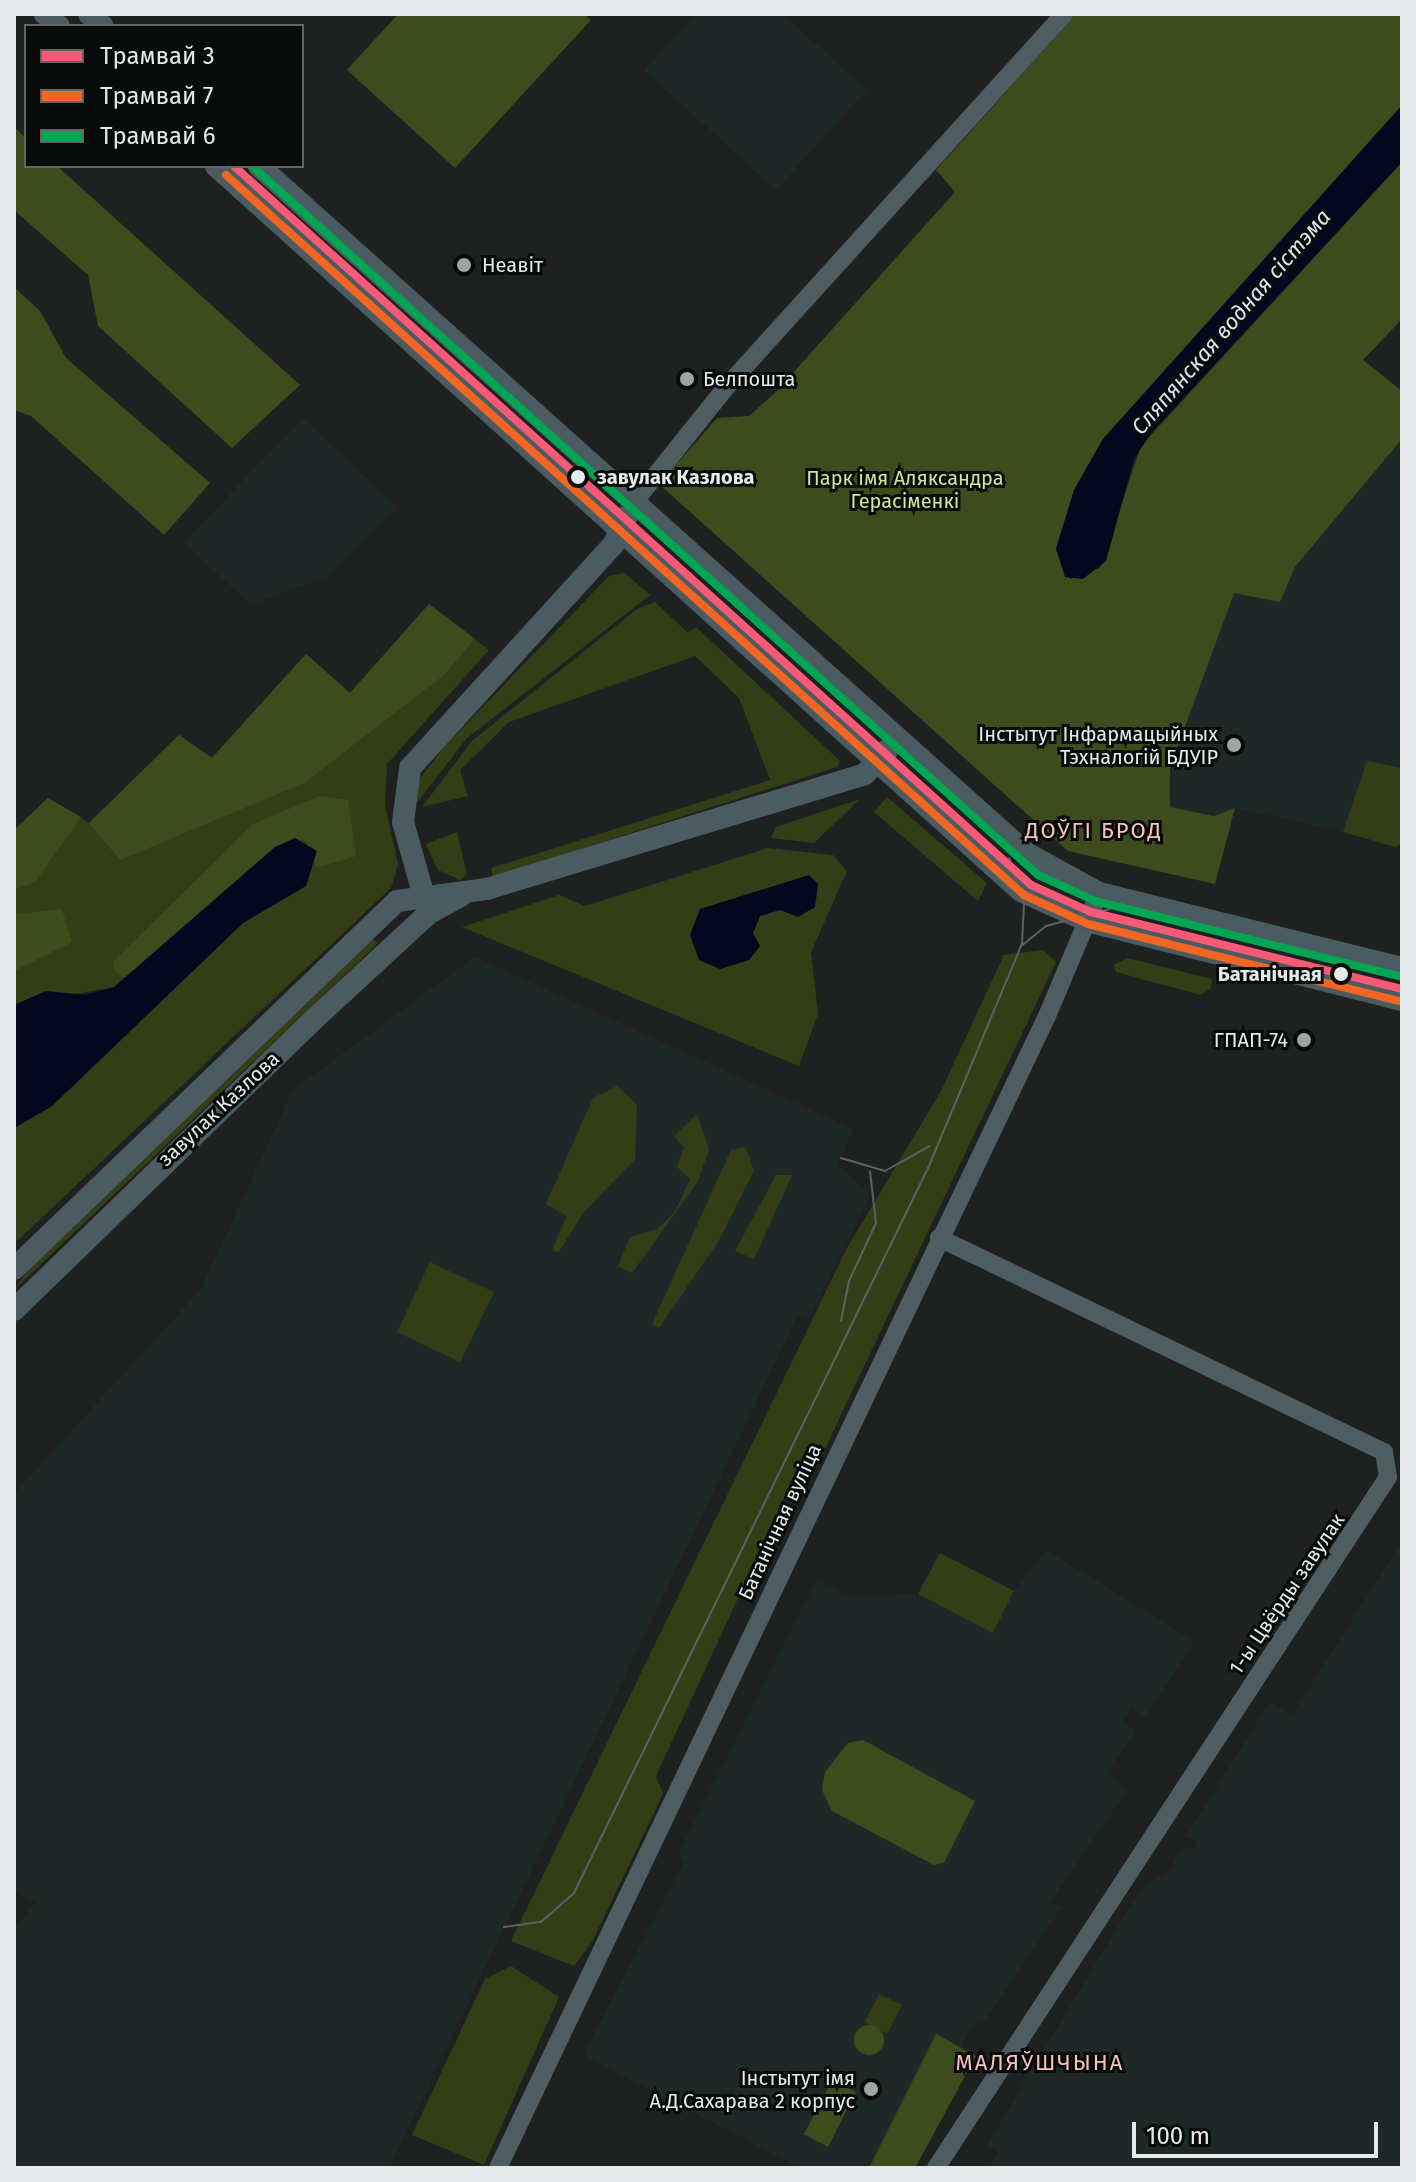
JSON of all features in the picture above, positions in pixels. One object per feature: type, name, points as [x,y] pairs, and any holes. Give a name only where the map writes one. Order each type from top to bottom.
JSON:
[{"type":"main road","points":[[218,168],[1021,891],[1087,921],[1402,1000]]},
{"type":"main road","points":[[261,168],[1026,853],[1099,893],[1402,968]]},
{"type":"main road","points":[[427,904],[403,822],[410,768],[429,740],[621,529],[635,501]]},
{"type":"main road","name":"завулак Казлова","points":[[14,1269],[384,910],[427,904],[463,894],[865,774],[896,738]]},
{"type":"main road","name":"завулак Казлова","points":[[14,1310],[51,1267],[427,904]]},
{"type":"street","points":[[635,501],[734,379],[1064,14]]},
{"type":"street","name":"Батанічная вуліца","points":[[498,2168],[1099,893]]},
{"type":"street","name":"1-ы Цвёрды завулак","points":[[936,2168],[1388,1477],[1384,1452],[939,1238]]},
{"type":"shaded area","points":[[696,14],[783,14],[867,90],[776,190],[644,70]]},
{"type":"shaded area","points":[[303,418],[397,507],[328,576],[250,605],[184,542]]},
{"type":"shaded area","points":[[1402,439],[1402,844],[1235,808],[1214,816],[1170,807],[1165,794],[1186,713],[1234,592],[1280,601],[1295,567]]},
{"type":"shaded area","points":[[475,957],[853,1129],[838,1165],[871,1194],[808,1319],[798,1315],[389,2168],[14,2168],[14,1929],[36,1902],[14,1892],[14,1494],[201,1289],[293,1090]]},
{"type":"shaded area","points":[[1402,1541],[1402,2168],[988,2168],[998,2153],[987,2145],[1133,1901],[1149,1882],[1178,1867],[1173,1863],[1183,1845],[1192,1850],[1197,1842],[1186,1836],[1270,1702],[1292,1715]]},
{"type":"shaded area","points":[[1046,1550],[1194,1641],[1146,1717],[1132,1708],[1123,1722],[1137,1731],[1105,1774],[1128,1789],[1050,1903],[1062,1907],[985,2021],[972,2026],[897,2168],[800,2168],[583,2055],[684,1862],[678,1854],[817,1579],[853,1597],[918,1594],[940,1553],[1014,1591]]},
{"type":"green space","points":[[398,14],[584,14],[591,20],[455,168],[347,70]]},
{"type":"green space","name":"Парк імя Аляксандра Герасіменкі","points":[[1076,14],[1402,14],[1400,110],[1103,439],[1074,490],[1056,549],[1070,579],[1100,568],[1141,446],[1402,162],[1402,319],[1363,360],[1402,391],[1402,439],[1295,567],[1280,602],[1234,593],[1170,768],[1170,807],[1214,816],[1235,808],[1215,884],[1068,851],[659,484],[717,418],[749,416],[775,393],[955,192],[936,170]]},
{"type":"green space","points":[[14,127],[24,136],[24,168],[59,168],[300,385],[232,448],[98,326],[88,275],[14,210]]},
{"type":"green space","points":[[14,287],[40,311],[66,358],[210,483],[164,535],[31,416],[14,410]]},
{"type":"green space","points":[[625,573],[650,595],[466,739],[416,804],[418,781],[444,747],[609,576]]},
{"type":"green space","points":[[655,602],[688,633],[696,627],[840,761],[837,767],[493,877],[491,868],[770,780],[739,698],[695,656],[509,722],[460,770],[468,796],[422,807],[472,741],[637,609]]},
{"type":"green space","points":[[429,604],[489,650],[387,764],[385,805],[398,864],[391,888],[14,1244],[14,1128],[52,1106],[243,923],[313,878],[114,987],[14,1005],[14,830],[48,798],[89,823],[179,735],[212,758],[306,654],[350,693]]},
{"type":"green space","points":[[429,604],[475,639],[444,675],[304,783],[120,860],[89,823],[179,735],[212,758],[306,654],[350,693]]},
{"type":"green space","points":[[1367,761],[1402,768],[1402,843],[1396,847],[1343,832]]},
{"type":"green space","points":[[320,796],[348,800],[356,856],[317,868],[305,839],[275,847],[125,979],[116,972],[113,962],[253,824]]},
{"type":"green space","points":[[887,797],[987,883],[978,901],[874,812]]},
{"type":"green space","points":[[48,798],[81,817],[35,882],[14,890],[14,830]]},
{"type":"green space","points":[[860,799],[814,843],[771,838],[776,827]]},
{"type":"green space","points":[[457,832],[467,874],[460,880],[438,870],[426,844]]},
{"type":"green space","points":[[768,848],[833,855],[847,871],[811,952],[818,1014],[799,1066],[462,927],[559,895],[585,906]]},
{"type":"green space","points":[[62,909],[72,942],[14,971],[14,914]]},
{"type":"green space","points":[[372,938],[378,943],[14,1290],[38,1256]]},
{"type":"green space","points":[[1043,950],[1056,962],[812,1476],[793,1479],[656,1776],[663,1794],[592,1942],[574,1966],[511,1941],[847,1248],[941,1091],[1004,955]]},
{"type":"green space","points":[[1127,958],[1212,979],[1211,988],[1201,995],[1116,972],[1114,965]]},
{"type":"green space","points":[[617,1086],[637,1105],[635,1159],[584,1212],[558,1253],[552,1250],[567,1216],[546,1204],[593,1098]]},
{"type":"green space","points":[[697,1114],[709,1149],[698,1181],[632,1273],[618,1266],[630,1237],[657,1229],[675,1212],[690,1179],[677,1167],[684,1147],[674,1136]]},
{"type":"green space","points":[[746,1147],[754,1171],[720,1239],[659,1328],[652,1324],[731,1150]]},
{"type":"green space","points":[[776,1175],[792,1175],[754,1259],[735,1251]]},
{"type":"green space","points":[[430,1262],[494,1292],[460,1362],[397,1332]]},
{"type":"green space","points":[[940,1553],[1014,1591],[993,1633],[918,1594]]},
{"type":"green space","points":[[863,1740],[975,1801],[944,1863],[934,1865],[832,1811],[822,1790],[825,1772],[848,1743]]},
{"type":"green space","points":[[511,1966],[559,1997],[484,2165],[412,2135],[485,1979]]},
{"type":"green space","points":[[879,1994],[902,2005],[887,2034],[865,2022]]},
{"type":"green space","points":[[869,2025],[875,2026],[883,2034],[883,2046],[875,2054],[869,2055],[863,2054],[855,2046],[854,2040],[855,2034],[863,2026]]},
{"type":"green space","points":[[936,2034],[976,2056],[915,2168],[869,2168]]},
{"type":"green space","points":[[832,2080],[856,2092],[828,2147],[804,2134]]},
{"type":"water","name":"Сляпянская водная сістэма","points":[[1402,105],[1402,162],[1151,433],[1134,459],[1106,561],[1083,579],[1065,577],[1056,549],[1074,490],[1103,439]]},
{"type":"water","points":[[295,838],[317,851],[306,886],[243,923],[52,1106],[14,1128],[14,1005],[46,991],[86,995],[114,987],[275,847]]},
{"type":"water","points":[[809,875],[818,884],[815,907],[798,917],[780,910],[760,916],[753,933],[760,946],[749,960],[720,969],[699,960],[690,935],[700,909]]},
{"type":"tram line","name":"3","points":[[236,168],[1031,885],[1091,912],[1402,989]]},
{"type":"tram line","name":"6","points":[[254,168],[1038,875],[1095,901],[1402,977]]},
{"type":"tram line","name":"7","points":[[226,175],[1024,895],[1088,924],[1399,1001]]},
{"type":"tram line","points":[[504,1927],[541,1922],[574,1893],[929,1166],[1022,944],[1024,904],[1009,858]]},
{"type":"tram line","points":[[1020,947],[1046,926],[1110,909]]},
{"type":"tram line","points":[[841,1158],[885,1171],[930,1146]]},
{"type":"tram line","points":[[841,1321],[849,1281],[876,1223],[870,1171]]},
{"type":"place","name":"Неавіт","points":[[464,265]]},
{"type":"place","name":"Белпошта","points":[[687,379]]},
{"type":"place","name":"завулак Казлова","points":[[578,477]]},
{"type":"place","name":"Інстытут Інфармацыйных Тэхналогій БДУІР","points":[[1234,745]]},
{"type":"place","name":"Батанічная","points":[[1341,974]]},
{"type":"place","name":"ГПАП-74","points":[[1304,1040]]},
{"type":"place","name":"Інстытут імя А.Д.Сахарава 2 корпус","points":[[871,2089]]},
{"type":"district","name":"ДОЎГІ БРОД","points":[[1094,831]]},
{"type":"district","name":"МАЛЯЎШЧЫНА","points":[[1040,2063]]}]
